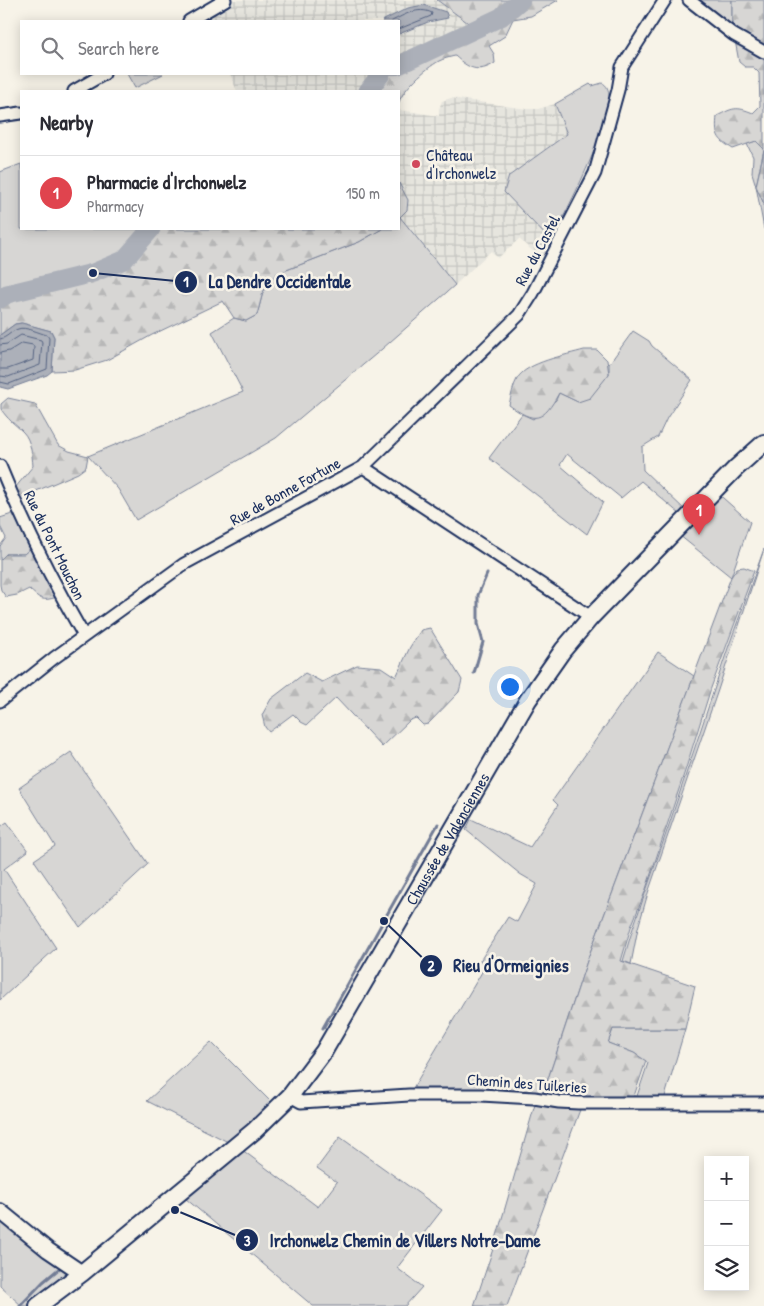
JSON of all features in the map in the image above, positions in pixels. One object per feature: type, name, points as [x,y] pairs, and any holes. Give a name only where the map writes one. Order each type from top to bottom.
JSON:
[{"type":"main road","name":"Chaussée de Valenciennes","points":[[38,1306],[82,1273],[254,1131],[290,1096],[324,1052],[528,700],[563,650],[591,617],[736,468],[764,443]]},
{"type":"street","points":[[191,20],[225,0]]},
{"type":"street","name":"Rue du Castel","points":[[363,467],[519,315],[533,293],[595,173],[622,66],[664,0]]},
{"type":"street","points":[[689,0],[734,35],[764,52]]},
{"type":"street","points":[[76,90],[102,75]]},
{"type":"street","points":[[0,116],[20,113]]},
{"type":"street","name":"Rue du Pont Mouchon","points":[[0,466],[18,512],[52,581],[84,636]]},
{"type":"street","name":"Rue de Bonne Fortune","points":[[0,701],[84,636],[184,564],[363,467],[591,617]]},
{"type":"street","name":"Chemin des Tuileries","points":[[290,1096],[301,1102],[409,1095],[481,1095],[586,1103],[764,1103]]},
{"type":"street","points":[[0,1211],[48,1250],[82,1273]]},
{"type":"shaded area","points":[[225,0],[437,0],[476,28],[400,65],[400,20],[208,20],[204,12]]},
{"type":"shaded area","points":[[230,75],[380,75],[369,90],[237,90]]},
{"type":"shaded area","points":[[451,98],[527,109],[538,109],[555,104],[567,134],[509,176],[551,241],[542,259],[519,239],[498,258],[491,251],[455,285],[400,217],[407,210],[408,200],[400,185],[400,110],[439,116],[442,101]]},
{"type":"green space","points":[[437,0],[558,0],[531,16],[513,19],[505,36],[489,46],[494,54],[495,63],[489,66],[478,69],[473,68],[464,64],[455,56],[439,61],[428,69],[405,91],[400,100],[400,90],[369,90],[380,75],[400,75],[400,65],[475,28]]},
{"type":"green space","points":[[692,0],[732,0],[734,35]]},
{"type":"green space","points":[[732,0],[764,0],[764,149],[756,141],[733,149],[720,139],[716,128],[717,116],[727,111],[742,109],[753,113],[760,106],[759,73],[753,67],[745,67],[739,62],[732,24]]},
{"type":"green space","points":[[128,75],[161,75],[135,88]]},
{"type":"green space","points":[[602,83],[609,92],[608,109],[601,132],[579,185],[551,241],[504,192],[509,176],[567,134],[555,104],[590,84],[592,86]]},
{"type":"green space","points":[[756,141],[764,149],[756,186],[752,173],[753,157],[747,144]]},
{"type":"green space","points":[[764,151],[764,204],[756,186]]},
{"type":"green space","points":[[20,164],[20,230],[150,230],[124,260],[93,273],[7,294],[0,299],[0,172]]},
{"type":"green space","points":[[400,185],[408,200],[407,210],[400,217]]},
{"type":"green space","points":[[756,186],[764,204],[764,229]]},
{"type":"green space","points":[[400,217],[455,285],[276,438],[136,520],[118,489],[88,456],[243,392],[212,332],[234,318],[246,321],[257,315],[263,292],[276,274],[359,242],[380,230],[400,230]]},
{"type":"green space","points":[[150,230],[380,230],[359,242],[276,274],[263,292],[257,315],[246,321],[234,318],[223,301],[152,335],[107,360],[75,370],[52,371],[54,337],[51,331],[21,323],[15,324],[0,335],[0,299],[7,294],[93,273],[124,260]]},
{"type":"green space","points":[[633,331],[649,341],[652,346],[692,380],[667,418],[658,437],[642,447],[643,470],[686,511],[681,515],[641,481],[621,498],[567,454],[560,465],[603,502],[587,534],[489,458],[522,414],[533,419],[556,400],[559,393],[578,402],[609,374],[609,364]]},
{"type":"green space","points":[[584,350],[597,350],[607,360],[609,374],[590,398],[578,402],[559,393],[548,410],[538,417],[526,415],[509,405],[514,385],[522,373],[548,360]]},
{"type":"green space","points":[[8,398],[35,404],[58,445],[69,451],[88,456],[86,467],[78,473],[20,498],[15,488],[33,466],[32,457],[26,435],[1,409],[1,404]]},
{"type":"green space","points":[[714,490],[750,522],[731,577],[674,531]]},
{"type":"green space","points":[[18,512],[31,548],[24,554],[6,554],[0,560],[0,546],[6,538],[0,526],[0,518]]},
{"type":"green space","points":[[31,548],[57,597],[42,599],[29,589],[17,595],[6,597],[1,590],[0,560],[6,554],[24,554]]},
{"type":"green space","points":[[764,549],[648,893],[638,928],[631,964],[623,961],[633,928],[728,648]]},
{"type":"green space","points":[[744,567],[754,571],[711,688],[621,961],[695,986],[685,1029],[613,1029],[608,1043],[634,1053],[646,1061],[634,1096],[627,1099],[542,1097],[588,958],[731,577],[737,568]]},
{"type":"green space","points":[[430,628],[462,680],[459,692],[428,724],[423,725],[416,718],[410,720],[382,747],[336,698],[307,725],[293,714],[269,732],[265,727],[262,715],[271,699],[305,673],[322,682],[357,665],[381,667],[396,677],[410,647],[421,630]]},
{"type":"green space","points":[[658,652],[694,676],[588,958],[542,1097],[410,1093],[482,972],[476,967],[508,917],[517,922],[537,884],[520,874],[466,830],[471,819],[530,847],[558,805],[553,800]]},
{"type":"green space","points":[[71,752],[148,864],[80,927],[34,860],[55,846],[19,788]]},
{"type":"green space","points":[[7,822],[28,851],[4,869],[56,948],[0,1000],[0,827]]},
{"type":"green space","points":[[613,1029],[685,1029],[664,1100],[637,1096],[648,1063],[634,1053],[608,1043]]},
{"type":"green space","points":[[211,1042],[278,1109],[237,1146],[318,1207],[337,1182],[317,1168],[340,1137],[442,1210],[397,1268],[422,1287],[405,1306],[313,1306],[179,1193],[236,1146],[147,1101]]},
{"type":"green space","points":[[536,1101],[581,1107],[507,1306],[474,1306],[494,1246]]},
{"type":"green space","points":[[0,1211],[82,1273],[38,1306],[22,1306],[0,1286]]},
{"type":"water","points":[[424,5],[446,12],[448,18],[428,22],[400,34],[400,20],[384,20],[408,8]]},
{"type":"water","points":[[22,323],[51,331],[54,337],[52,371],[47,375],[8,389],[0,387],[0,335],[15,324]]},
{"type":"waterway","points":[[400,65],[501,17],[521,0]]},
{"type":"waterway","points":[[369,90],[380,75]]},
{"type":"waterway","points":[[0,299],[7,294],[93,273],[124,260],[150,230]]},
{"type":"waterway","points":[[474,673],[483,642],[478,624],[478,595],[487,574]]},
{"type":"waterway","points":[[323,1028],[438,824]]},
{"type":"waterway","points":[[20,1306],[43,1282],[61,1267]]},
{"type":"place","name":"Château d'Irchonwelz","points":[[416,164]]},
{"type":"place","name":"La Dendre Occidentale","points":[[93,273]]},
{"type":"place","name":"Pharmacie d'Irchonwelz","points":[[699,535]]},
{"type":"place","name":"Rieu d'Ormeignies","points":[[384,921]]},
{"type":"place","name":"Irchonwelz Chemin de Villers Notre-Dame","points":[[175,1210]]}]
